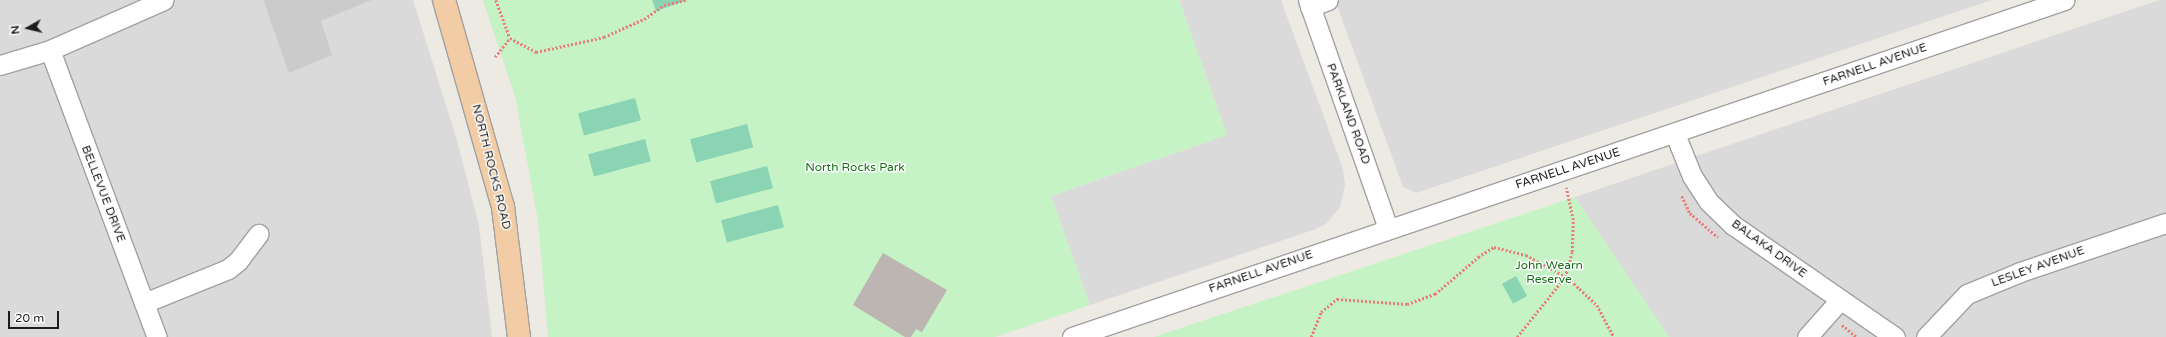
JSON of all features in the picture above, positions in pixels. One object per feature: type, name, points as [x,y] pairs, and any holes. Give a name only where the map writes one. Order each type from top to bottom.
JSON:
[{"type":"main road","name":"NORTH ROCKS ROAD","points":[[444,0],[503,207],[519,337]]},
{"type":"street","points":[[0,65],[50,50],[164,0]]},
{"type":"street","points":[[1309,4],[1328,0]]},
{"type":"street","name":"FARNELL AVENUE","points":[[1072,337],[1103,332],[1388,228],[1675,134],[2064,0]]},
{"type":"street","name":"PARKLAND ROAD","points":[[1309,4],[1388,228]]},
{"type":"street","name":"BELLEVUE DRIVE","points":[[50,50],[157,337]]},
{"type":"street","name":"BALAKA DRIVE","points":[[1675,134],[1692,176],[1708,201],[1733,225],[1895,337]]},
{"type":"street","name":"LESLEY AVENUE","points":[[1926,337],[1967,294],[2020,272],[2166,223]]},
{"type":"street","points":[[144,303],[228,269],[238,262],[258,234]]},
{"type":"street","points":[[1806,337],[1840,300]]},
{"type":"path","points":[[496,0],[510,38],[536,52],[604,37],[644,19],[664,5],[686,0]]},
{"type":"path","points":[[495,57],[510,38]]},
{"type":"path","points":[[1517,337],[1565,276],[1572,252],[1573,220],[1561,172]]},
{"type":"path","points":[[1311,337],[1321,312],[1337,299],[1407,304],[1435,294],[1478,257],[1494,247],[1526,254],[1565,276],[1597,305],[1614,337]]},
{"type":"shaded area","points":[[0,0],[263,0],[289,72],[321,21],[372,0],[413,0],[456,137],[479,225],[492,337],[0,337]]},
{"type":"shaded area","points":[[263,0],[372,0],[321,21],[332,55],[289,73]]},
{"type":"shaded area","points":[[1179,0],[1281,0],[1343,169],[1345,185],[1340,207],[1326,224],[1313,230],[1090,305],[1051,196],[1227,135]]},
{"type":"shaded area","points":[[1335,0],[1992,0],[1416,193],[1403,187]]},
{"type":"shaded area","points":[[2159,0],[2166,0],[2166,337],[1669,337],[1575,197]]},
{"type":"green space","name":"North Rocks Park","points":[[483,0],[1179,0],[1227,135],[1051,196],[1090,305],[995,337],[548,337],[538,221],[515,96]]},
{"type":"green space","points":[[652,0],[688,0],[656,11]]},
{"type":"green space","points":[[635,98],[641,120],[584,135],[578,113]]},
{"type":"green space","points":[[747,124],[753,147],[696,162],[690,139]]},
{"type":"green space","points":[[645,139],[651,161],[594,176],[588,154]]},
{"type":"green space","points":[[767,166],[773,188],[716,203],[710,181]]},
{"type":"green space","name":"John Wearn Reserve","points":[[1575,197],[1669,337],[1154,337]]},
{"type":"green space","points":[[778,205],[784,227],[727,242],[721,220]]},
{"type":"green space","points":[[1516,276],[1527,296],[1513,304],[1502,284]]},
{"type":"building","points":[[883,253],[947,290],[922,332],[916,329],[911,337],[905,337],[853,305]]}]
